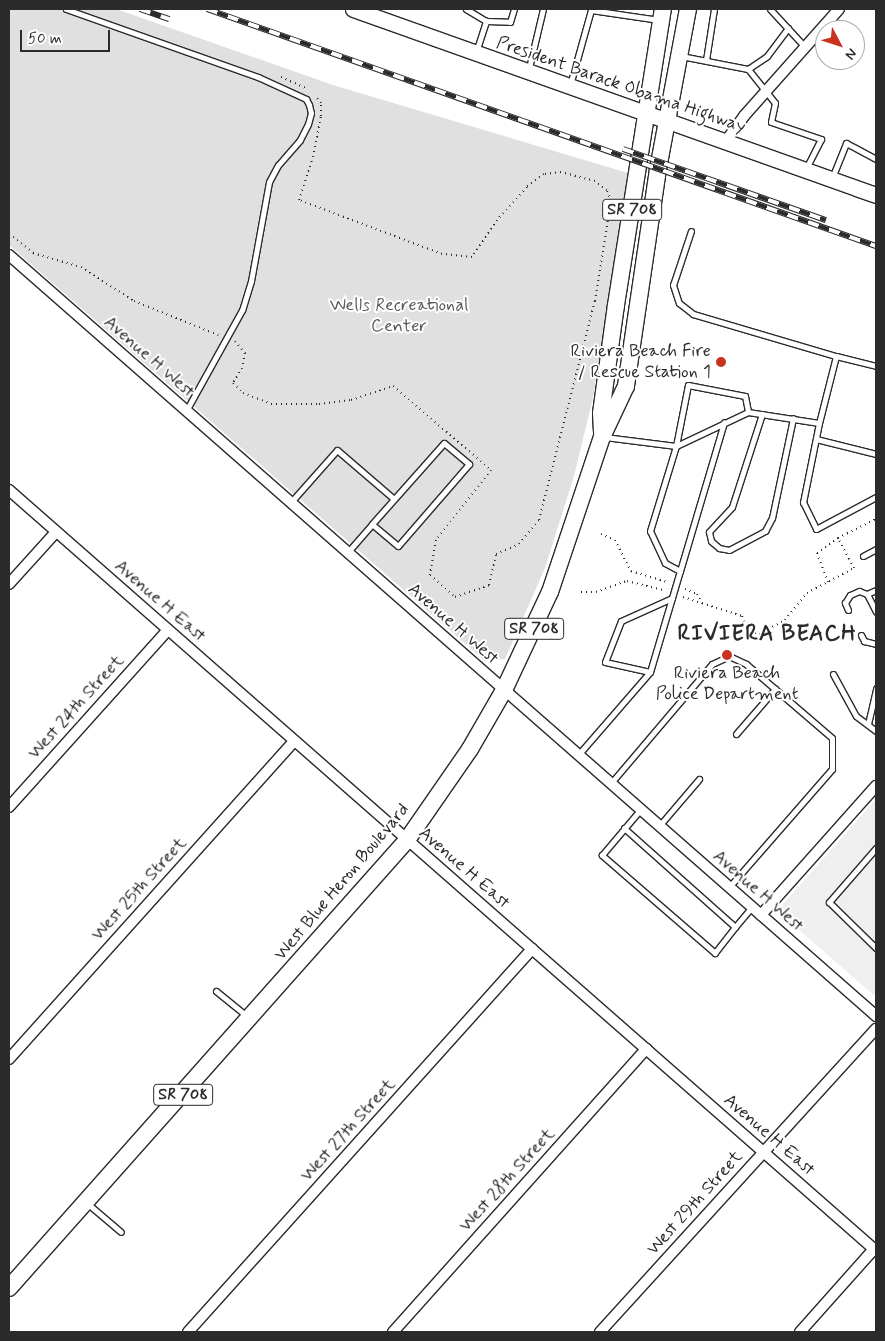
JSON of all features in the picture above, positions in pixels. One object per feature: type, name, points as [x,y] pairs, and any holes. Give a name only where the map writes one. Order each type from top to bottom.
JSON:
[{"type":"main road","name":"President Barack Obama Highway","points":[[353,9],[876,195]]},
{"type":"main road","name":"West Blue Heron Boulevard","points":[[9,1288],[250,1019],[407,840],[470,750],[504,690],[550,592],[602,437],[626,386],[658,169],[669,121],[688,9]]},
{"type":"main road","name":"West Blue Heron Boulevard","points":[[602,437],[601,413],[616,305],[662,14]]},
{"type":"street","points":[[726,141],[765,92],[839,9]]},
{"type":"street","name":"Avenue H West","points":[[9,255],[876,1016]]},
{"type":"street","name":"Avenue H East","points":[[9,490],[875,1250]]},
{"type":"street","points":[[9,584],[56,532]]},
{"type":"street","name":"West 24th Street","points":[[9,807],[168,630]]},
{"type":"street","name":"West 25th Street","points":[[9,1059],[294,741]]},
{"type":"street","points":[[761,915],[876,786]]},
{"type":"street","name":"West 27th Street","points":[[188,1332],[532,949]]},
{"type":"street","name":"West 29th Street","points":[[600,1332],[876,1030]]},
{"type":"street","name":"West 28th Street","points":[[392,1332],[646,1049]]},
{"type":"street","points":[[800,1332],[875,1250]]},
{"type":"lane","points":[[66,9],[258,77],[301,96],[309,105],[311,113],[300,140],[278,165],[270,182],[251,281],[228,338],[186,411]]},
{"type":"lane","points":[[466,9],[486,21],[510,22],[514,9]]},
{"type":"lane","points":[[528,71],[543,9]]},
{"type":"lane","points":[[570,85],[590,9],[662,14]]},
{"type":"lane","points":[[706,60],[714,9]]},
{"type":"lane","points":[[770,9],[805,47]]},
{"type":"lane","points":[[476,53],[486,21]]},
{"type":"lane","points":[[748,69],[767,56],[788,28]]},
{"type":"lane","points":[[681,56],[748,69],[775,103],[771,122],[821,140],[805,170]]},
{"type":"lane","points":[[831,179],[846,143],[876,158]]},
{"type":"lane","points":[[691,232],[673,285],[680,303],[693,314],[876,366]]},
{"type":"lane","points":[[836,356],[819,422],[803,502],[816,529],[876,497]]},
{"type":"lane","points":[[680,571],[665,563],[650,531],[676,446],[688,385],[746,396],[748,412]]},
{"type":"lane","points":[[602,437],[676,446],[748,412],[819,422]]},
{"type":"lane","points":[[762,414],[732,507],[709,532],[711,541],[718,548],[729,550],[765,531],[772,518],[793,418]]},
{"type":"lane","points":[[578,755],[650,672],[724,422]]},
{"type":"lane","points":[[816,439],[876,454]]},
{"type":"lane","points":[[347,553],[372,524],[394,499],[444,443],[469,464],[398,546],[372,524]]},
{"type":"lane","points":[[291,503],[337,450],[394,499]]},
{"type":"lane","points":[[863,556],[876,549]]},
{"type":"lane","points":[[867,594],[876,590]]},
{"type":"lane","points":[[848,610],[845,603],[850,595],[859,591],[867,594],[876,612]]},
{"type":"lane","points":[[650,672],[605,662],[621,621],[672,598]]},
{"type":"lane","points":[[861,635],[864,642],[876,644]]},
{"type":"lane","points":[[611,784],[712,664],[729,656],[746,664],[832,738],[832,769],[729,888]]},
{"type":"lane","points":[[833,674],[856,716],[876,731]]},
{"type":"lane","points":[[868,724],[876,688]]},
{"type":"lane","points":[[736,734],[774,689]]},
{"type":"lane","points":[[660,826],[699,779]]},
{"type":"lane","points":[[640,809],[602,854],[715,953],[752,907]]},
{"type":"lane","points":[[624,828],[735,927]]},
{"type":"lane","points":[[876,848],[829,902],[876,948]]},
{"type":"lane","points":[[216,991],[250,1019]]},
{"type":"lane","points":[[86,1202],[121,1232]]},
{"type":"path","points":[[9,234],[33,253],[80,266],[134,301],[238,342],[245,353],[234,383],[243,393],[271,404],[319,404],[351,400],[393,386],[491,470],[436,540],[430,575],[455,597],[489,585],[496,554],[519,544],[539,520],[595,301],[611,201],[607,190],[595,181],[569,175],[544,174],[497,220],[472,257],[442,254],[299,200],[314,157],[321,103],[312,92],[276,75]]},
{"type":"path","points":[[828,582],[817,553],[838,538],[876,519]]},
{"type":"path","points":[[601,534],[615,540],[630,571],[666,582]]},
{"type":"path","points":[[683,597],[742,616],[746,629],[759,634],[786,620],[808,593],[854,568],[838,538]]},
{"type":"path","points":[[581,592],[596,592],[627,581],[663,590]]},
{"type":"path","points":[[684,589],[697,594],[703,605]]},
{"type":"shaded area","points":[[876,799],[876,997],[777,911]]},
{"type":"green space","name":"Wells Recreational Center","points":[[9,9],[116,9],[333,85],[628,173],[593,398],[574,476],[545,568],[505,659],[485,661],[9,245]]},
{"type":"railway","points":[[140,9],[169,19]]},
{"type":"railway","points":[[207,9],[876,246]]},
{"type":"railway","points":[[623,149],[826,220]]},
{"type":"place","name":"Riviera Beach Fire / Rescue Station 1","points":[[721,362]]},
{"type":"place","name":"Riviera Beach Police Department","points":[[727,655]]},
{"type":"district","name":"RIVIERA BEACH","points":[[767,635]]}]
